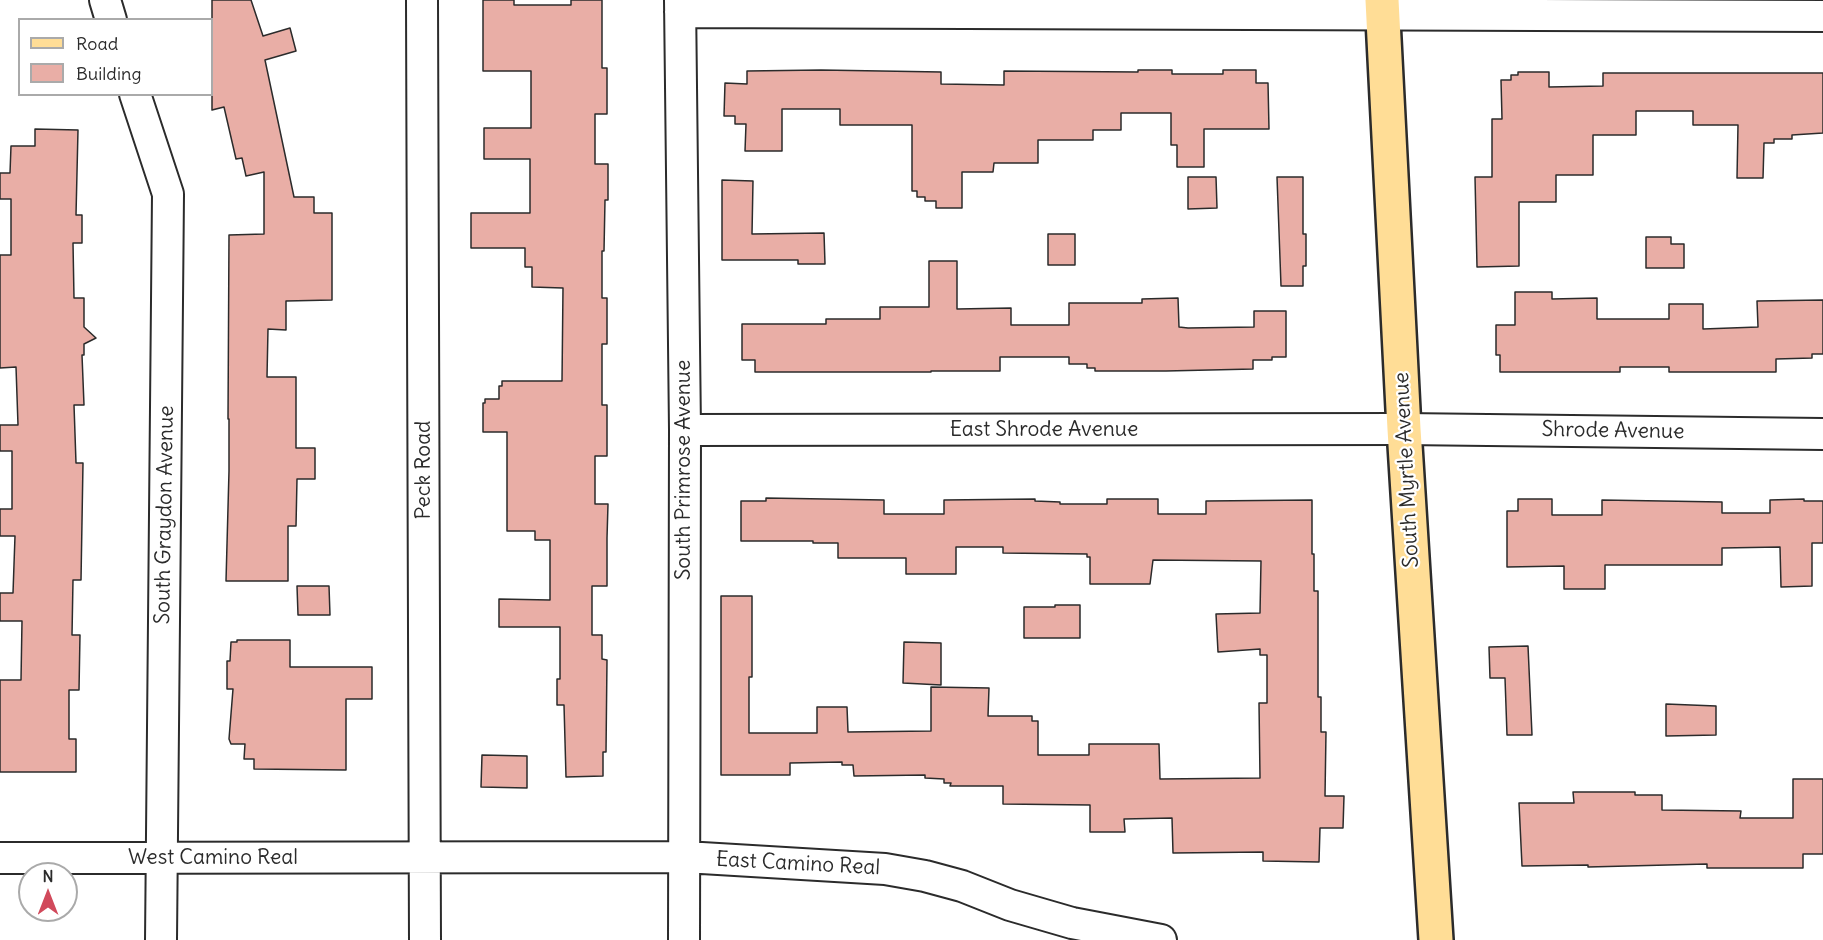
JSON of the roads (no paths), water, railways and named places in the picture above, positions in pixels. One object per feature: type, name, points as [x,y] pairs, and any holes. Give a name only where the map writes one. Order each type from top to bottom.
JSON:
[{"type":"main road","name":"South Myrtle Avenue","points":[[1383,8],[1404,429],[1436,940]]},
{"type":"street","points":[[105,0],[110,18]]},
{"type":"street","name":"Peck Road","points":[[422,0],[424,940]]},
{"type":"street","points":[[680,6],[1383,8],[1823,16]]},
{"type":"street","name":"South Primrose Avenue","points":[[680,6],[685,430],[686,857],[684,940]]},
{"type":"street","name":"South Graydon Avenue","points":[[136,96],[168,194],[161,940]]},
{"type":"street","name":"East Shrode Avenue","points":[[685,430],[1404,429]]},
{"type":"street","name":"Shrode Avenue","points":[[1404,429],[1823,434]]},
{"type":"street","name":"East Camino Real","points":[[425,858],[686,857],[885,868],[962,886],[1010,905],[1072,923],[1161,940]]},
{"type":"street","name":"West Camino Real","points":[[0,858],[425,858]]}]
